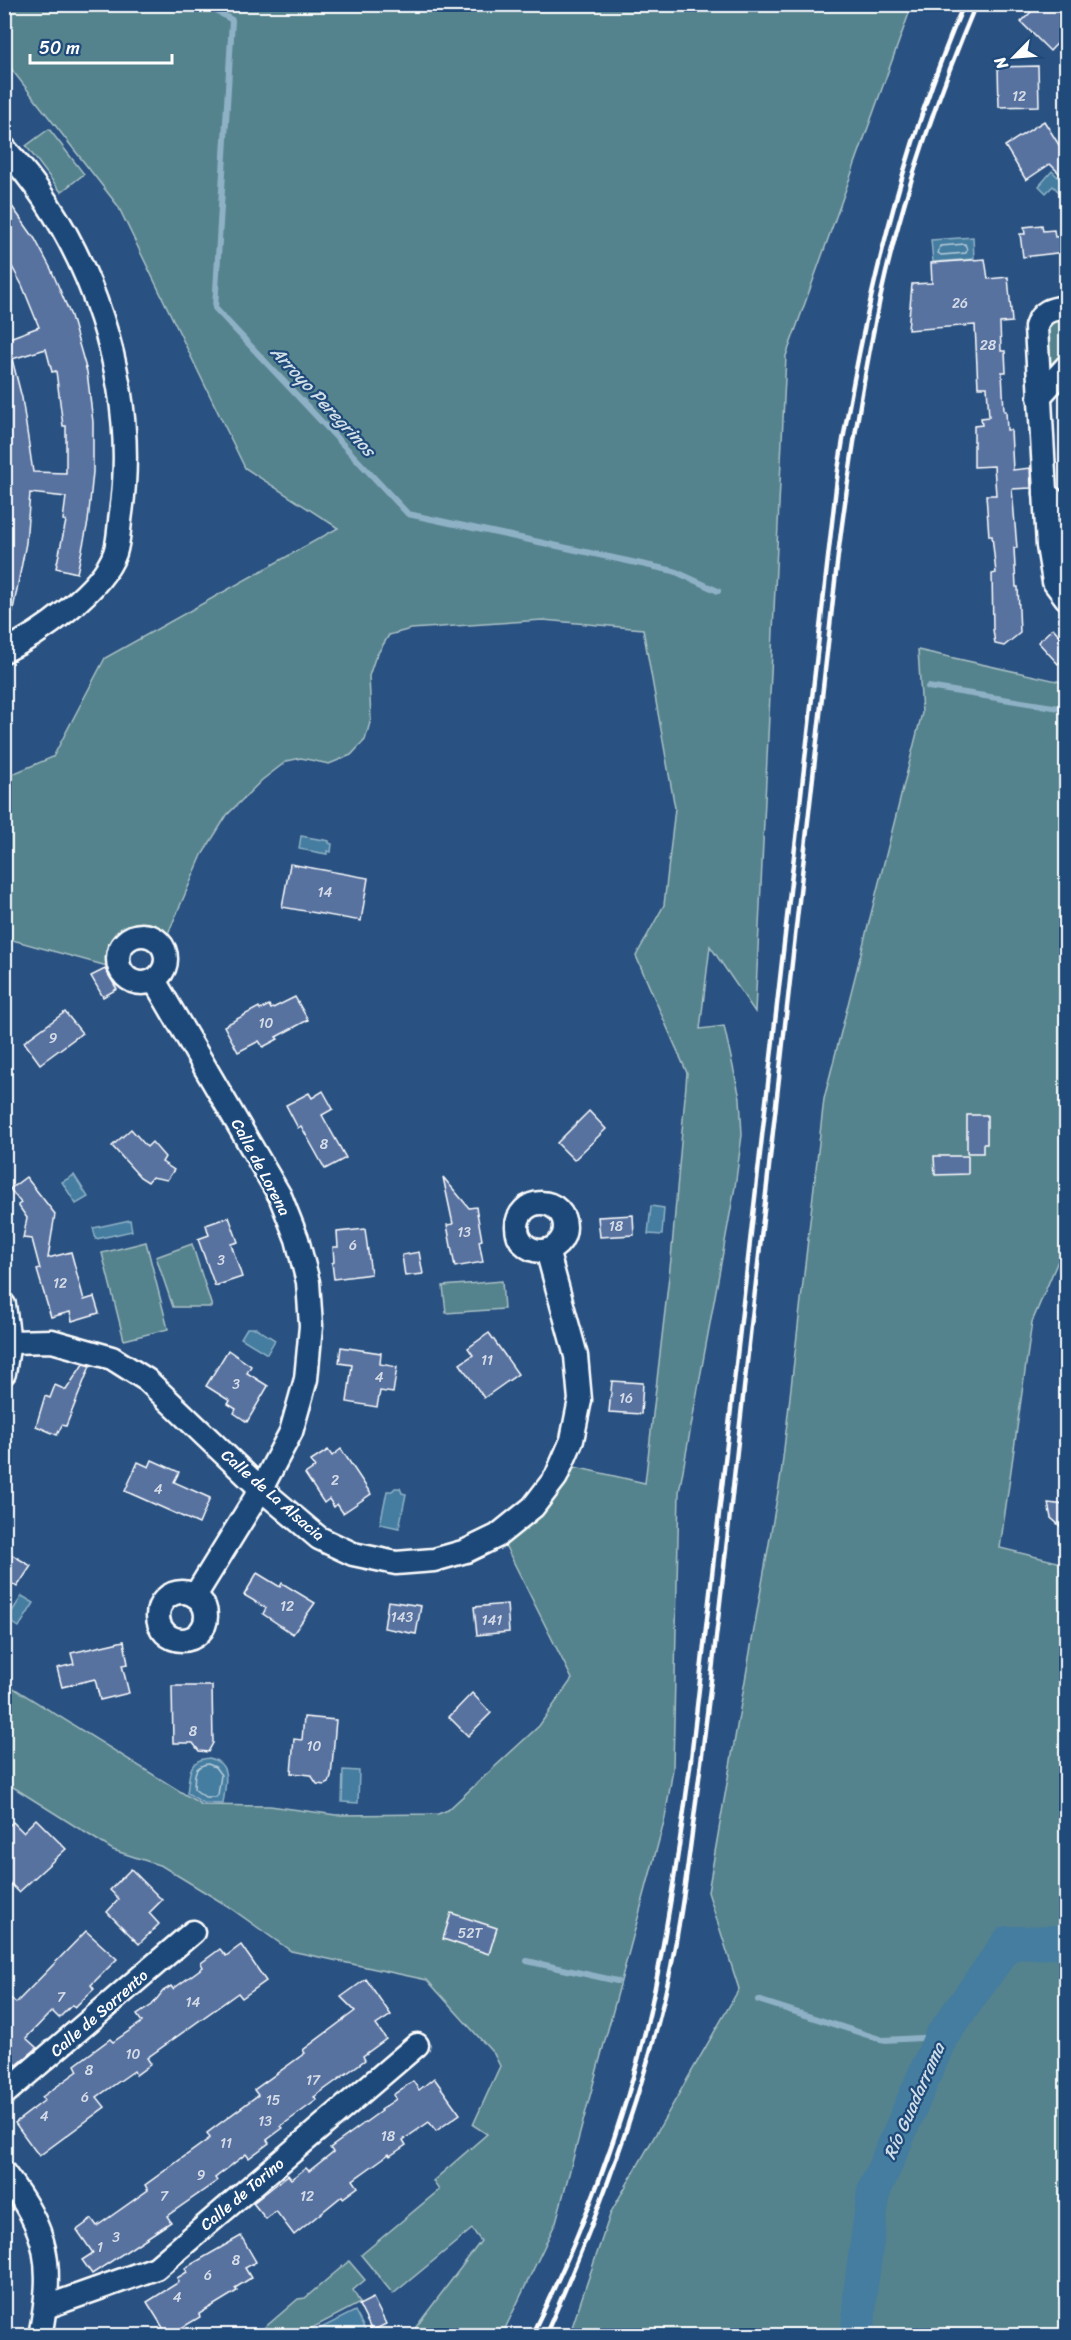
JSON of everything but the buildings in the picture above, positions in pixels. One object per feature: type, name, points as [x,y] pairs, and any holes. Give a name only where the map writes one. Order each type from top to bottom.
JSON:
[{"type":"street","points":[[4,148],[50,206],[89,279],[115,363],[123,430],[124,486],[115,553],[102,577],[62,615],[20,644],[4,651]]},
{"type":"street","points":[[1066,307],[1052,308],[1039,317],[1035,327],[1048,546],[1054,582],[1066,598]]},
{"type":"street","points":[[1039,397],[1066,367]]},
{"type":"street","points":[[1045,493],[1066,510]]},
{"type":"street","points":[[1048,546],[1066,533]]},
{"type":"street","name":"Calle de Lorena","points":[[154,980],[280,1196],[297,1239],[309,1282],[311,1326],[306,1379],[291,1432],[261,1489],[195,1596]]},
{"type":"street","name":"Calle de La Alsacia","points":[[9,1341],[52,1341],[112,1358],[147,1380],[261,1489],[319,1538],[353,1554],[396,1563],[434,1560],[466,1551],[497,1536],[533,1507],[556,1477],[572,1440],[580,1400],[576,1356],[547,1250]]},
{"type":"street","points":[[4,1305],[9,1341],[4,1372]]},
{"type":"street","name":"Calle de Sorrento","points":[[4,2094],[193,1932]]},
{"type":"street","name":"Calle de Torino","points":[[46,2307],[156,2268],[417,2045]]},
{"type":"street","points":[[4,2173],[25,2200],[41,2232],[47,2268],[46,2307],[40,2336]]},
{"type":"green space","points":[[5,5],[912,5],[786,356],[755,1012],[710,946],[700,1029],[724,1026],[740,1098],[742,1135],[735,1187],[679,1492],[673,1769],[665,1818],[556,2222],[502,2335],[448,2335],[446,2331],[434,2335],[410,2335],[481,2241],[472,2229],[393,2294],[361,2255],[439,2190],[433,2181],[487,2134],[473,2125],[500,2066],[494,2054],[427,1980],[291,1951],[226,1905],[162,1866],[113,1850],[5,1782],[4,1682],[202,1805],[270,1806],[336,1815],[438,1814],[448,1810],[539,1726],[572,1679],[505,1545],[547,1509],[575,1467],[645,1483],[671,1259],[687,1073],[636,956],[664,905],[675,808],[643,629],[543,620],[411,629],[389,635],[375,658],[369,676],[371,719],[365,740],[351,755],[329,764],[301,758],[287,761],[262,780],[227,815],[202,855],[167,936],[145,925],[125,928],[117,933],[111,942],[107,966],[5,938],[5,777],[53,757],[105,658],[338,528],[245,468],[118,206],[5,61]]},
{"type":"green space","points":[[49,129],[84,174],[61,192],[26,146]]},
{"type":"green space","points":[[1066,318],[1066,356],[1052,368],[1048,366],[1045,330],[1049,321]]},
{"type":"green space","points":[[918,650],[1066,683],[1066,1242],[1032,1322],[1000,1548],[1066,1564],[1066,2335],[569,2336],[611,2212],[739,1989],[708,1892],[781,1475],[824,1099],[922,713]]},
{"type":"green space","points":[[146,1242],[168,1329],[124,1340],[102,1253]]},
{"type":"green space","points":[[192,1244],[212,1307],[173,1307],[156,1257]]},
{"type":"green space","points":[[502,1281],[504,1309],[446,1313],[443,1286]]},
{"type":"green space","points":[[349,2261],[365,2280],[353,2290],[360,2303],[310,2329],[312,2335],[256,2335],[298,2299],[305,2298]]},
{"type":"water","points":[[1052,171],[1066,185],[1065,198],[1053,186],[1046,193],[1039,186]]},
{"type":"water","points":[[973,237],[974,259],[933,262],[931,240]]},
{"type":"water","points":[[301,836],[329,841],[332,844],[331,852],[327,851],[327,854],[299,849]]},
{"type":"water","points":[[74,1175],[88,1197],[76,1204],[62,1182]]},
{"type":"water","points":[[651,1206],[664,1208],[662,1235],[648,1234]]},
{"type":"water","points":[[130,1220],[132,1231],[96,1239],[93,1228]]},
{"type":"water","points":[[247,1328],[256,1328],[275,1340],[267,1354],[241,1338]]},
{"type":"water","points":[[400,1488],[402,1493],[406,1494],[399,1528],[380,1524],[387,1491]]},
{"type":"water","points":[[22,1596],[34,1603],[19,1627],[7,1619]]},
{"type":"water","points":[[209,1758],[217,1761],[225,1770],[223,1804],[203,1803],[187,1793],[189,1775],[193,1766],[202,1759]]},
{"type":"water","points":[[343,1770],[359,1771],[358,1803],[342,1802]]},
{"type":"water","points":[[355,2311],[365,2330],[355,2335],[317,2335],[315,2331]]},
{"type":"waterway","name":"Arroyo Peregrinos","points":[[205,4],[232,20],[215,308],[408,514],[674,571],[718,591]]},
{"type":"waterway","name":"Arroyo Peregrinos","points":[[928,687],[1066,709]]},
{"type":"waterway","name":"Río Guadarrama","points":[[858,2336],[860,2293],[874,2191],[941,2037],[1008,1943],[1066,1942]]},
{"type":"waterway","points":[[527,1961],[617,1981]]},
{"type":"waterway","points":[[758,2000],[883,2040],[941,2037]]},
{"type":"railway","points":[[531,2336],[567,2259],[615,2135],[640,2052],[662,1949],[691,1759],[838,470],[872,292],[887,233],[921,117],[964,4]]},
{"type":"railway","points":[[545,2336],[594,2219],[623,2140],[648,2060],[672,1962],[687,1874],[710,1694],[838,555],[851,459],[873,331],[909,186],[947,76],[976,4]]}]
